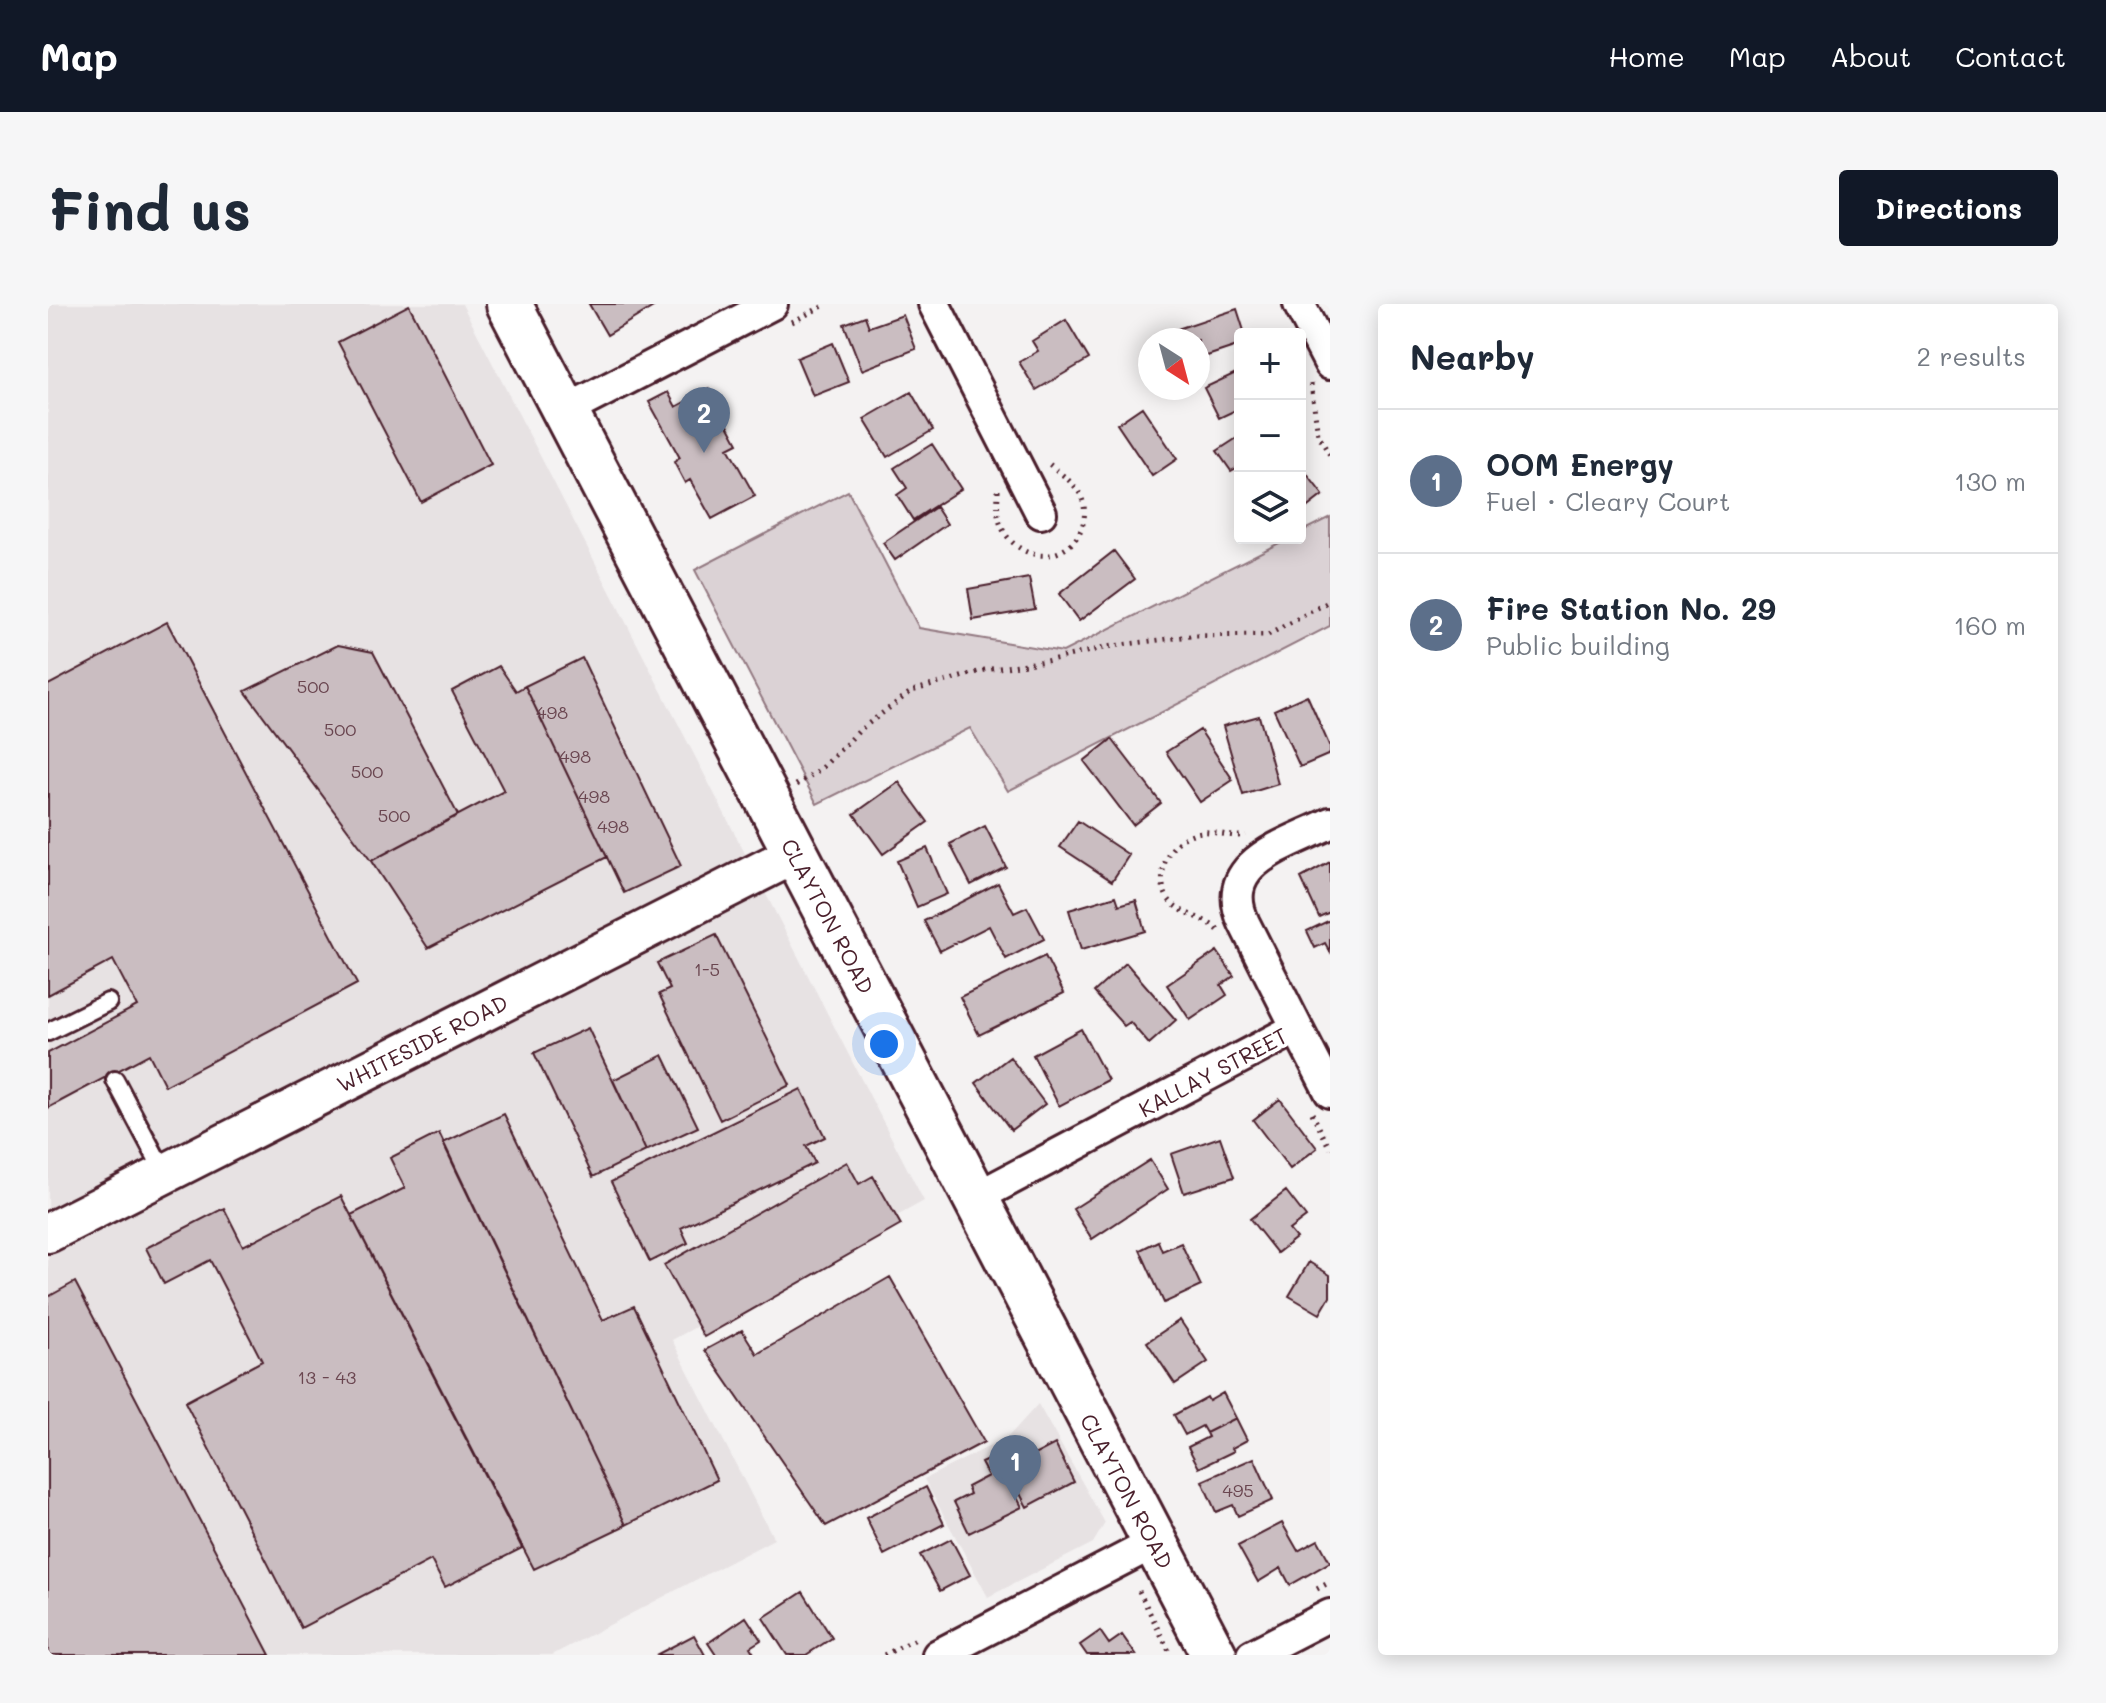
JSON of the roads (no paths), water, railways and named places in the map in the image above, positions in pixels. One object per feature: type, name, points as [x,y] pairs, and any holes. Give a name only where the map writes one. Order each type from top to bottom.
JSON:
[{"type":"main road","name":"CLAYTON ROAD","points":[[509,304],[1214,1655]]},
{"type":"street","points":[[565,411],[772,304]]},
{"type":"street","points":[[934,304],[1041,513]]},
{"type":"street","points":[[1299,304],[1320,373]]},
{"type":"street","name":"KALLAY STREET","points":[[975,1198],[1297,1028],[1244,923],[1236,892],[1252,864],[1330,823]]},
{"type":"street","name":"WHITESIDE ROAD","points":[[48,1233],[795,854]]},
{"type":"street","points":[[1297,1028],[1330,1092]]},
{"type":"street","points":[[938,1655],[1154,1543]]},
{"type":"street","points":[[1252,1655],[1330,1615]]},
{"type":"lane","points":[[48,1032],[108,1002]]},
{"type":"lane","points":[[115,1080],[165,1174]]},
{"type":"place","name":"Fire Station No. 29","points":[[704,453]]},
{"type":"place","name":"OOM Energy","points":[[1015,1501]]}]
